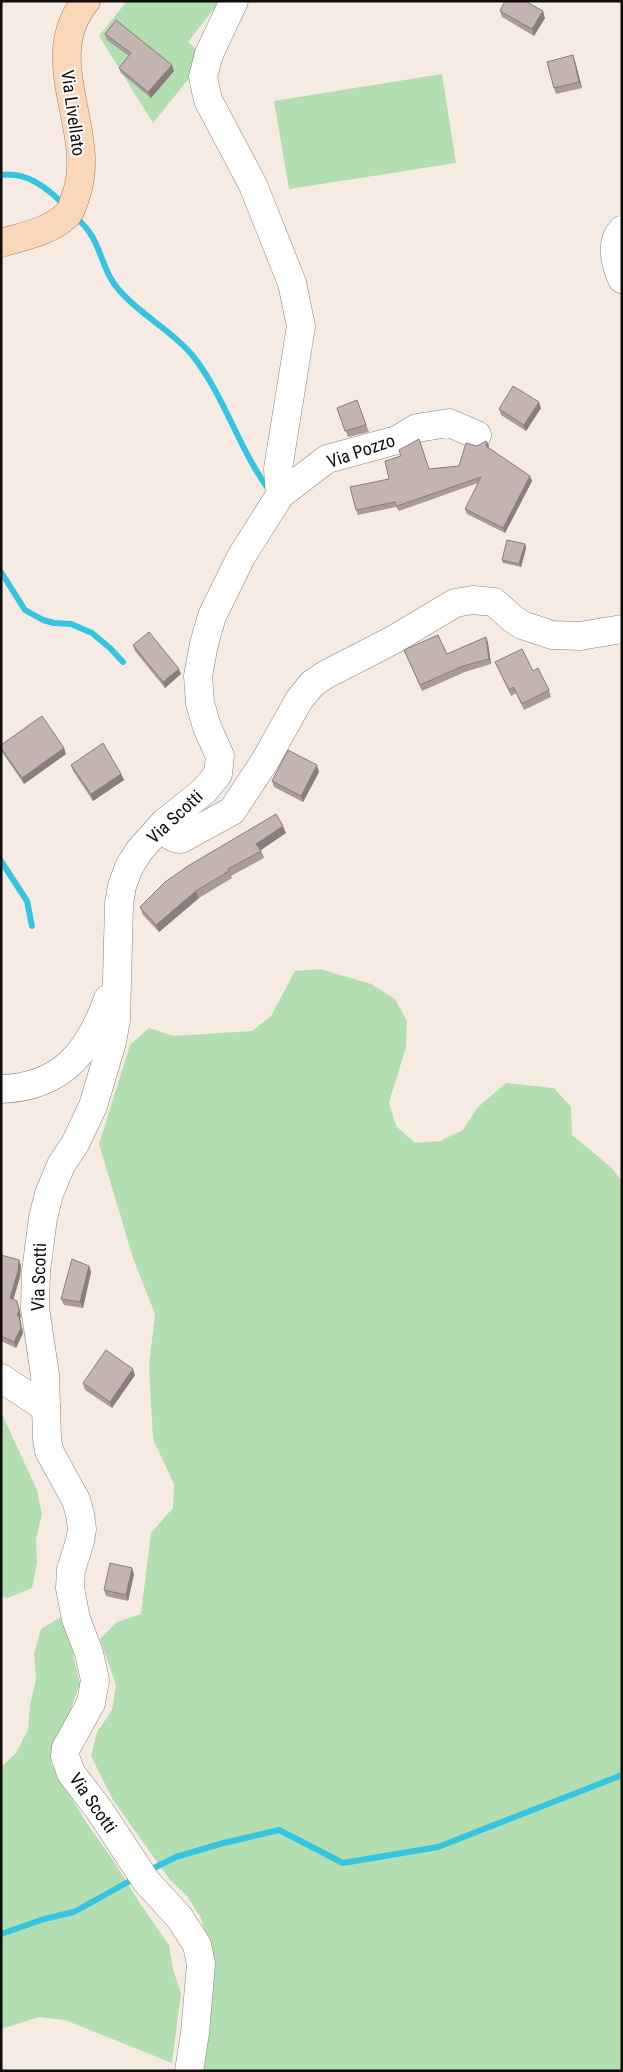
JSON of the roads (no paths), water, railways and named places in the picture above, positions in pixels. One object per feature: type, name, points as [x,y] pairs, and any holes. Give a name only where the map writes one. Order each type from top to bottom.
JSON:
[{"type":"main road","name":"Via Livellato","points":[[1,244],[53,226],[70,213],[78,191],[81,158],[65,57],[69,31],[86,1]]},
{"type":"street","points":[[234,1],[209,54],[203,77],[208,100],[253,186],[292,282],[301,326],[278,469],[280,495]]},
{"type":"street","points":[[622,230],[615,239],[615,254],[622,279]]},
{"type":"street","name":"Via Pozzo","points":[[280,495],[327,459],[397,440],[417,428],[449,423],[477,435]]},
{"type":"street","name":"Via Scotti","points":[[189,2071],[195,2032],[201,1964],[197,1945],[179,1917],[146,1881],[100,1811],[66,1764],[66,1748],[92,1703],[95,1680],[89,1653],[76,1618],[70,1588],[71,1570],[82,1529],[80,1514],[76,1500],[49,1451],[45,1375],[35,1308],[40,1240],[49,1194],[55,1178],[75,1144],[93,1106],[107,1062],[116,1020],[119,904],[122,886],[129,867],[139,851],[164,823],[204,791],[218,774],[220,756],[207,727],[200,703],[198,676],[204,644],[212,616],[241,557],[280,495]]},
{"type":"street","points":[[164,823],[165,830],[172,837],[181,839],[232,811],[264,761],[299,700],[312,684],[455,603],[473,600],[494,602],[522,625],[552,635],[580,636],[622,629]]},
{"type":"street","points":[[1,1089],[24,1087],[39,1082],[55,1074],[84,1050],[99,1023],[118,969]]},
{"type":"street","points":[[1,1378],[46,1408]]},
{"type":"waterway","points":[[1,175],[10,174],[28,178],[44,187],[64,205]]},
{"type":"waterway","points":[[75,216],[90,233],[106,270],[119,290],[136,307],[176,338],[193,356],[214,389],[249,458],[270,491]]},
{"type":"waterway","points":[[1,572],[25,610],[43,620],[71,624],[92,633],[123,662]]},
{"type":"waterway","points":[[1,861],[27,901],[32,926]]},
{"type":"waterway","points":[[148,1871],[176,1857],[279,1830],[343,1863],[438,1847],[622,1775]]},
{"type":"waterway","points":[[1,1934],[44,1919],[74,1912],[137,1877]]}]
